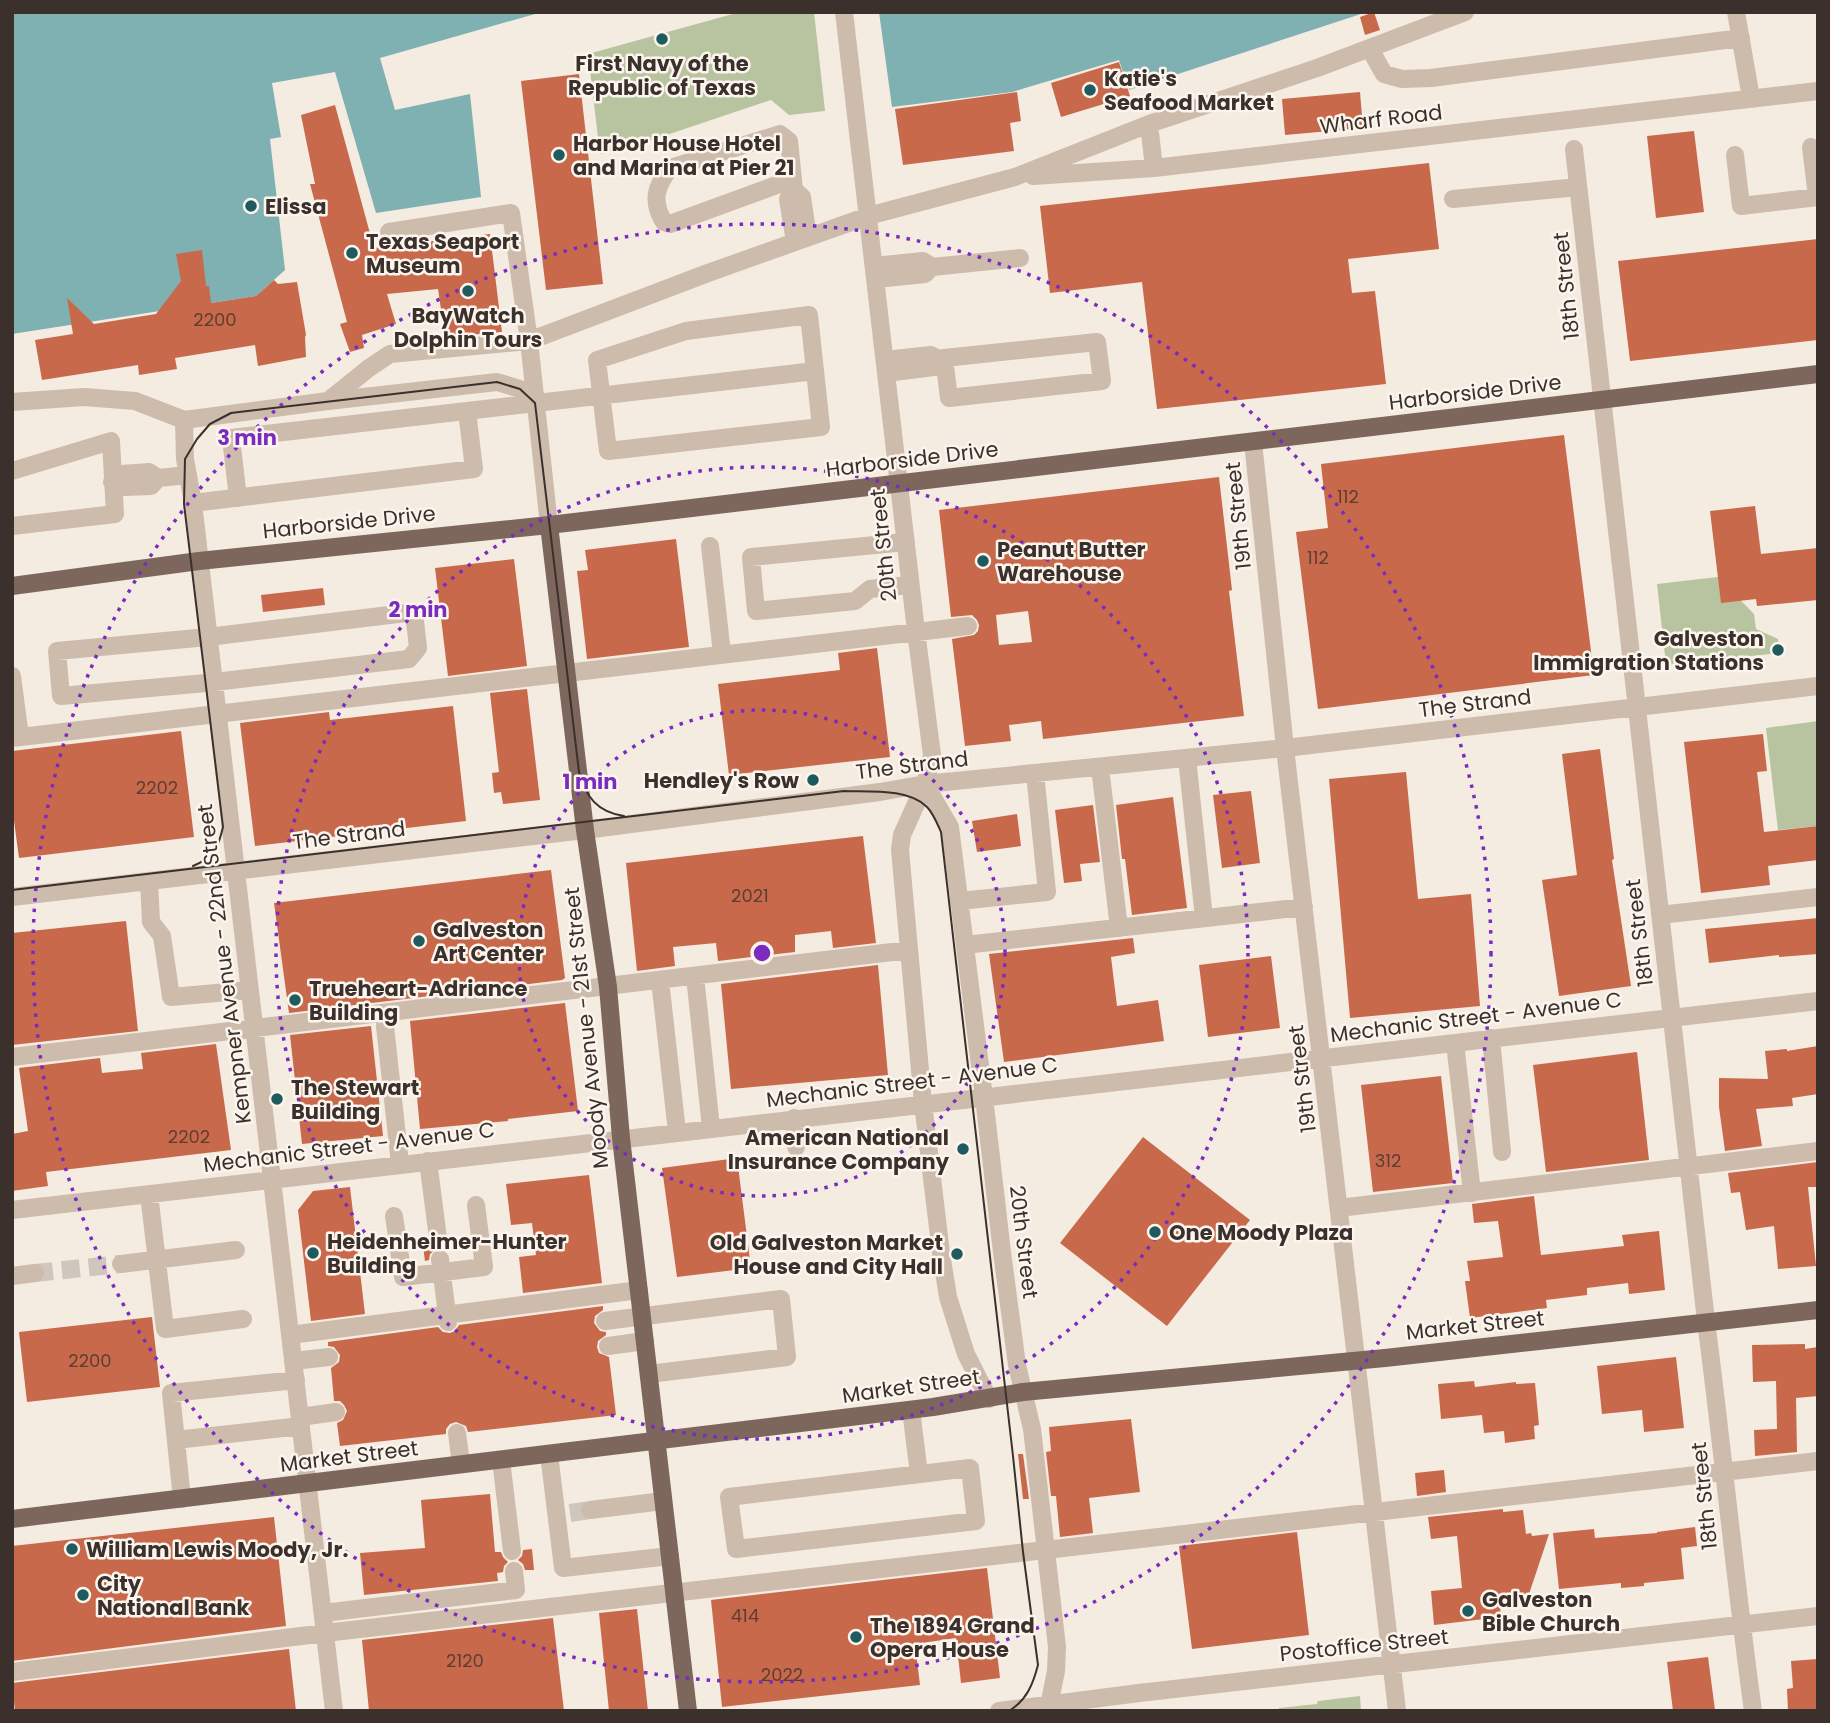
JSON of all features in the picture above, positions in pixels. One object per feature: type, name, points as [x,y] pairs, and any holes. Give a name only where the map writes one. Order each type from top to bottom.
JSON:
[{"type":"main road","name":"Harborside Drive","points":[[12,586],[200,561],[549,525],[1818,374]]},
{"type":"main road","name":"Moody Avenue - 21st Street","points":[[549,525],[585,830],[608,986],[621,1138],[688,1711]]},
{"type":"main road","name":"Market Street","points":[[12,1519],[911,1410],[1023,1392],[1356,1360],[1818,1310]]},
{"type":"street","name":"20th Street","points":[[844,12],[932,755],[925,784],[902,835],[901,850],[923,1103],[948,1297],[966,1354],[989,1399]]},
{"type":"street","name":"Wharf Road","points":[[328,401],[390,354],[529,341],[868,216],[1015,177],[1149,124],[1317,68],[1465,12]]},
{"type":"street","points":[[1737,12],[1751,99]]},
{"type":"street","points":[[1370,49],[1384,74],[1402,79],[1431,78],[1741,38]]},
{"type":"street","name":"Wharf Road","points":[[1015,177],[1154,168],[1818,91]]},
{"type":"street","points":[[1149,124],[1154,168]]},
{"type":"street","points":[[793,185],[670,224],[664,222],[660,216],[656,198],[659,181],[670,167],[780,134],[789,141],[793,185],[788,199],[801,239]]},
{"type":"street","points":[[1735,155],[1741,206],[1817,197],[1811,147]]},
{"type":"street","name":"18th Street","points":[[1574,149],[1752,1711]]},
{"type":"street","points":[[1453,199],[1578,187]]},
{"type":"street","name":"Moody Avenue - 21st Street","points":[[389,232],[511,213],[529,341],[549,525]]},
{"type":"street","points":[[875,273],[923,261],[932,267],[1020,258]]},
{"type":"street","points":[[809,315],[815,371],[821,427],[608,451],[597,360],[686,331],[809,315]]},
{"type":"street","points":[[886,366],[931,355],[941,358],[1097,342],[1102,381],[949,398],[941,358]]},
{"type":"street","points":[[238,498],[231,438],[815,371]]},
{"type":"street","points":[[12,402],[84,397],[135,401],[184,420],[497,382],[520,389],[535,403]]},
{"type":"street","points":[[193,503],[474,470],[467,411]]},
{"type":"street","name":"Kempner Avenue - 22nd Street","points":[[184,420],[185,460],[200,561],[334,1711]]},
{"type":"street","points":[[12,471],[111,441],[115,514],[12,526]]},
{"type":"street","name":"19th Street","points":[[1253,442],[1285,748],[1397,1711]]},
{"type":"street","points":[[115,481],[124,487],[151,485],[158,478],[188,475]]},
{"type":"street","points":[[906,542],[751,557],[756,611],[855,601],[870,589],[910,585]]},
{"type":"street","points":[[710,546],[722,654]]},
{"type":"street","points":[[414,612],[418,648],[410,659],[214,681],[61,696],[57,651],[414,612]]},
{"type":"street","points":[[12,676],[16,737],[968,626]]},
{"type":"street","name":"The Strand","points":[[12,897],[585,830],[925,784],[1285,748],[1818,686]]},
{"type":"street","points":[[1187,758],[1204,918]]},
{"type":"street","points":[[1100,767],[1119,928]]},
{"type":"street","points":[[959,901],[1047,892],[1035,773]]},
{"type":"street","name":"20th Street","points":[[925,784],[950,827],[1017,1365],[1032,1429],[1058,1647],[1048,1708]]},
{"type":"street","points":[[149,881],[151,922],[162,936],[171,997],[250,990]]},
{"type":"street","points":[[1660,915],[1818,897]]},
{"type":"street","points":[[965,945],[1304,907]]},
{"type":"street","points":[[12,1057],[909,950]]},
{"type":"street","points":[[695,976],[711,1128]]},
{"type":"street","points":[[660,980],[677,1132]]},
{"type":"street","name":"Mechanic Street - Avenue C","points":[[12,1210],[1818,1001]]},
{"type":"street","points":[[385,1026],[400,1164]]},
{"type":"street","points":[[1491,1038],[1502,1152]]},
{"type":"street","points":[[1455,1043],[1472,1193]]},
{"type":"street","points":[[793,1118],[796,1147]]},
{"type":"street","points":[[1339,1208],[1818,1151]]},
{"type":"street","points":[[428,1161],[438,1238]]},
{"type":"street","points":[[149,1194],[165,1329],[243,1320]]},
{"type":"street","points":[[394,1216],[403,1277],[441,1266],[485,1267],[477,1205]]},
{"type":"street","points":[[121,1264],[236,1250]]},
{"type":"street","points":[[441,1266],[447,1318]]},
{"type":"street","points":[[12,1276],[35,1273]]},
{"type":"street","points":[[290,1335],[447,1318],[639,1290]]},
{"type":"street","points":[[605,1321],[781,1299],[787,1357],[649,1374]]},
{"type":"street","points":[[608,1346],[645,1341]]},
{"type":"street","points":[[293,1361],[329,1357]]},
{"type":"street","points":[[182,1499],[171,1392],[296,1380]]},
{"type":"street","points":[[911,1410],[919,1474]]},
{"type":"street","points":[[176,1440],[300,1422],[336,1412]]},
{"type":"street","points":[[457,1433],[461,1464]]},
{"type":"street","points":[[549,1454],[563,1513],[563,1568],[670,1556]]},
{"type":"street","points":[[501,1460],[501,1533],[512,1551]]},
{"type":"street","points":[[12,1672],[325,1633],[1818,1461]]},
{"type":"street","points":[[970,1468],[976,1521],[736,1549],[729,1497],[919,1474],[970,1468]]},
{"type":"street","points":[[590,1510],[663,1501]]},
{"type":"street","points":[[323,1613],[438,1594],[516,1590],[514,1571]]},
{"type":"street","name":"Postoffice Street","points":[[999,1711],[1048,1708],[1075,1700],[1818,1616]]},
{"type":"green space","points":[[740,12],[814,12],[825,111],[789,115],[771,100],[625,149],[600,154],[588,54]]},
{"type":"green space","points":[[1718,577],[1754,614],[1756,629],[1778,639],[1780,653],[1666,665],[1657,584]]},
{"type":"green space","points":[[1818,721],[1818,826],[1778,830],[1766,728]]},
{"type":"green space","points":[[1360,1696],[1361,1711],[1277,1711],[1279,1708]]},
{"type":"water","points":[[12,12],[542,12],[380,58],[395,110],[470,94],[481,197],[376,213],[335,72],[272,83],[281,137],[270,139],[285,270],[256,296],[12,334]]},
{"type":"water","points":[[879,12],[1367,12],[1129,90],[1119,60],[1012,92],[892,107]]},
{"type":"building","points":[[1374,12],[1380,30],[1365,35],[1360,17]]},
{"type":"building","name":"Katie's Seafood Market","points":[[1119,62],[1130,96],[1061,117],[1051,83]]},
{"type":"building","name":"Harbor House Hotel and Marina at Pier 21","points":[[579,74],[603,284],[546,290],[521,81]]},
{"type":"building","points":[[1017,92],[1021,121],[1010,123],[1014,151],[903,165],[895,109]]},
{"type":"building","points":[[1360,92],[1363,128],[1285,135],[1282,99]]},
{"type":"building","points":[[335,105],[374,248],[490,234],[502,332],[445,337],[438,289],[387,294],[396,324],[362,335],[364,348],[350,352],[340,324],[347,322],[310,184],[315,184],[301,115]]},
{"type":"building","points":[[1694,131],[1704,212],[1656,218],[1647,136]]},
{"type":"building","points":[[1429,163],[1439,249],[1348,259],[1352,293],[1375,291],[1386,384],[1157,409],[1142,282],[1050,293],[1040,206]]},
{"type":"building","points":[[1818,239],[1818,340],[1630,361],[1618,261]]},
{"type":"building","points":[[202,250],[211,303],[256,296],[274,280],[278,284],[297,282],[306,335],[306,357],[258,366],[255,345],[175,358],[177,369],[139,375],[138,365],[42,380],[35,340],[73,334],[67,298],[94,324],[156,314],[181,281],[176,254]]},
{"type":"building","points":[[1564,435],[1594,675],[1318,709],[1296,532],[1328,528],[1321,464]]},
{"type":"building","points":[[1219,477],[1244,716],[1043,739],[1041,721],[1009,725],[1011,741],[965,746],[952,639],[974,635],[979,625],[972,615],[951,617],[939,510]],"holes":[[[1028,611],[1032,642],[999,645],[996,615]]]},
{"type":"building","points":[[1755,506],[1761,554],[1818,548],[1818,600],[1757,606],[1756,599],[1721,603],[1710,511]]},
{"type":"building","points":[[676,539],[689,647],[587,659],[577,571],[588,570],[585,550]]},
{"type":"building","points":[[514,559],[527,666],[448,676],[435,568]]},
{"type":"building","points":[[323,588],[325,605],[263,612],[261,595]]},
{"type":"building","points":[[877,648],[890,757],[729,775],[718,684],[840,670],[838,653]]},
{"type":"building","points":[[527,689],[540,800],[503,804],[501,792],[494,793],[492,773],[499,772],[490,693]]},
{"type":"building","points":[[453,706],[466,821],[255,846],[240,723],[329,712],[330,720]]},
{"type":"building","points":[[181,731],[194,837],[19,858],[12,806],[12,751]]},
{"type":"building","points":[[1763,734],[1767,771],[1757,772],[1764,832],[1818,826],[1818,860],[1768,866],[1770,885],[1701,893],[1684,742]]},
{"type":"building","points":[[1600,749],[1612,860],[1631,986],[1559,996],[1542,880],[1577,875],[1562,754]]},
{"type":"building","points":[[1406,772],[1418,899],[1471,894],[1480,1006],[1350,1018],[1329,779]]},
{"type":"building","points":[[1251,791],[1260,863],[1222,868],[1213,795]]},
{"type":"building","points":[[1173,797],[1187,908],[1132,915],[1116,805]]},
{"type":"building","points":[[1093,805],[1100,862],[1080,864],[1082,881],[1064,883],[1055,810]]},
{"type":"building","points":[[1017,814],[1021,846],[977,852],[972,821]]},
{"type":"building","points":[[863,836],[876,943],[833,948],[831,931],[795,935],[795,952],[718,961],[716,943],[673,947],[675,966],[637,971],[626,863]]},
{"type":"building","name":"Galveston Art Center","points":[[551,870],[565,978],[562,980],[289,1013],[274,903]]},
{"type":"building","points":[[1818,918],[1818,954],[1779,955],[1709,963],[1705,929]]},
{"type":"building","points":[[126,921],[138,1031],[12,1045],[12,933]]},
{"type":"building","points":[[1133,938],[1135,953],[1111,957],[1117,1006],[1158,1000],[1164,1041],[1004,1062],[989,954]]},
{"type":"building","points":[[1271,956],[1280,1028],[1208,1037],[1199,965]]},
{"type":"building","points":[[878,965],[888,1075],[731,1089],[721,984]]},
{"type":"building","points":[[565,1003],[578,1111],[420,1129],[410,1021]]},
{"type":"building","points":[[371,1026],[383,1136],[302,1144],[290,1035]]},
{"type":"building","points":[[216,1044],[231,1150],[46,1172],[48,1186],[12,1191],[12,1134],[28,1131],[19,1068],[100,1058],[102,1073],[143,1069],[141,1053]]},
{"type":"building","points":[[1818,1046],[1818,1094],[1792,1098],[1793,1106],[1756,1109],[1762,1146],[1725,1151],[1719,1107],[1719,1078],[1768,1079],[1765,1051]]},
{"type":"building","points":[[1637,1052],[1649,1160],[1546,1172],[1533,1065]]},
{"type":"building","points":[[1441,1076],[1453,1183],[1373,1192],[1361,1085]]},
{"type":"building","name":"One Moody Plaza","points":[[1143,1137],[1250,1220],[1167,1326],[1060,1243]]},
{"type":"building","points":[[737,1158],[751,1268],[677,1277],[662,1168]]},
{"type":"building","points":[[1818,1162],[1818,1187],[1808,1187],[1816,1266],[1778,1269],[1774,1226],[1746,1230],[1740,1192],[1731,1193],[1728,1173]]},
{"type":"building","points":[[589,1175],[602,1283],[523,1293],[519,1257],[536,1255],[532,1223],[511,1225],[506,1184]]},
{"type":"building","points":[[350,1187],[365,1314],[311,1321],[298,1210],[313,1191]]},
{"type":"building","points":[[1534,1196],[1541,1255],[1624,1246],[1622,1235],[1659,1231],[1665,1290],[1629,1294],[1628,1283],[1587,1288],[1587,1295],[1546,1300],[1547,1308],[1470,1318],[1465,1281],[1470,1281],[1467,1261],[1503,1257],[1498,1221],[1474,1223],[1472,1204]]},
{"type":"building","points":[[422,1239],[427,1239],[429,1245],[436,1249],[430,1254],[429,1260],[425,1261]]},
{"type":"building","points":[[603,1306],[603,1310],[595,1316],[594,1323],[600,1331],[606,1332],[598,1341],[597,1347],[599,1353],[609,1357],[616,1415],[468,1432],[466,1426],[456,1422],[450,1424],[446,1434],[340,1446],[337,1423],[343,1420],[347,1411],[340,1401],[334,1401],[331,1368],[339,1362],[340,1355],[334,1347],[328,1346],[328,1342],[438,1327],[443,1332],[450,1333],[459,1325]]},
{"type":"building","points":[[152,1317],[160,1387],[27,1402],[19,1332]]},
{"type":"building","points":[[1805,1344],[1805,1349],[1818,1347],[1818,1396],[1796,1398],[1797,1452],[1755,1456],[1754,1430],[1777,1429],[1776,1381],[1753,1382],[1752,1345]]},
{"type":"building","points":[[1676,1357],[1684,1428],[1644,1432],[1642,1410],[1602,1414],[1597,1366]]},
{"type":"building","points":[[1474,1381],[1475,1387],[1516,1382],[1535,1383],[1539,1425],[1534,1426],[1535,1439],[1505,1443],[1504,1431],[1484,1433],[1482,1415],[1441,1419],[1438,1384]]},
{"type":"building","points":[[1131,1419],[1140,1492],[1089,1498],[1093,1533],[1060,1537],[1056,1496],[1051,1496],[1046,1452],[1051,1451],[1049,1427]]},
{"type":"building","points":[[1018,1454],[1023,1454],[1029,1499],[1023,1499]]},
{"type":"building","points":[[1444,1470],[1446,1492],[1417,1496],[1415,1473]]},
{"type":"building","points":[[490,1494],[495,1552],[501,1552],[508,1562],[503,1572],[497,1573],[498,1581],[364,1595],[360,1553],[425,1548],[421,1500]]},
{"type":"building","points":[[1503,1509],[1503,1512],[1523,1510],[1526,1534],[1549,1534],[1529,1594],[1499,1597],[1501,1617],[1434,1625],[1431,1591],[1462,1588],[1457,1536],[1431,1539],[1428,1517]]},
{"type":"building","points":[[274,1517],[286,1626],[12,1661],[12,1546]]},
{"type":"building","points":[[1695,1527],[1697,1546],[1681,1548],[1684,1579],[1621,1588],[1621,1583],[1559,1589],[1553,1533],[1594,1529],[1595,1538]]},
{"type":"building","points":[[1297,1532],[1309,1635],[1192,1649],[1179,1546]]},
{"type":"building","points":[[532,1549],[534,1570],[525,1570],[518,1560],[523,1550]]},
{"type":"building","points":[[987,1568],[1000,1678],[961,1683],[956,1638],[915,1644],[920,1685],[722,1707],[711,1600]]},
{"type":"building","points":[[637,1609],[648,1711],[609,1711],[599,1613]]},
{"type":"building","points":[[553,1618],[564,1711],[369,1711],[362,1640]]},
{"type":"building","points":[[289,1649],[296,1711],[15,1711],[12,1683]]},
{"type":"building","points":[[1708,1657],[1715,1710],[1673,1711],[1667,1662]]},
{"type":"building","points":[[1818,1659],[1818,1711],[1788,1711],[1787,1689],[1793,1688],[1791,1661]]},
{"type":"tunnel","points":[[35,1273],[121,1264]]},
{"type":"tunnel","points":[[570,1513],[590,1510]]},
{"type":"tram line","points":[[193,866],[214,851],[223,827],[184,504],[185,459],[197,439],[210,424],[231,413],[497,382],[520,389],[535,403],[579,772],[585,789],[594,802],[607,811],[624,816]]},
{"type":"tram line","points":[[12,890],[844,791],[899,794],[927,807],[941,832],[1038,1665],[1028,1691],[1009,1711]]},
{"type":"place","name":"First Navy of the Republic of Texas","points":[[662,39]]},
{"type":"place","name":"Katie's Seafood Market","points":[[1090,90]]},
{"type":"place","name":"Harbor House Hotel and Marina at Pier 21","points":[[559,155]]},
{"type":"place","name":"Elissa","points":[[251,206]]},
{"type":"place","name":"Texas Seaport Museum","points":[[352,253]]},
{"type":"place","name":"BayWatch Dolphin Tours","points":[[468,291]]},
{"type":"place","name":"Peanut Butter Warehouse","points":[[983,561]]},
{"type":"place","name":"Galveston Immigration Stations","points":[[1778,650]]},
{"type":"place","name":"Hendley's Row","points":[[813,780]]},
{"type":"place","name":"Galveston Art Center","points":[[419,941]]},
{"type":"place","name":"Trueheart-Adriance Building","points":[[295,1000]]},
{"type":"place","name":"The Stewart Building","points":[[277,1099]]},
{"type":"place","name":"American National Insurance Company","points":[[963,1149]]},
{"type":"place","name":"One Moody Plaza","points":[[1155,1232]]},
{"type":"place","name":"Heidenheimer-Hunter Building","points":[[313,1253]]},
{"type":"place","name":"Old Galveston Market House and City Hall","points":[[957,1254]]},
{"type":"place","name":"William Lewis Moody, Jr.","points":[[72,1549]]},
{"type":"place","name":"City National Bank","points":[[83,1595]]},
{"type":"place","name":"Galveston Bible Church","points":[[1468,1611]]},
{"type":"place","name":"The 1894 Grand Opera House","points":[[856,1637]]}]
